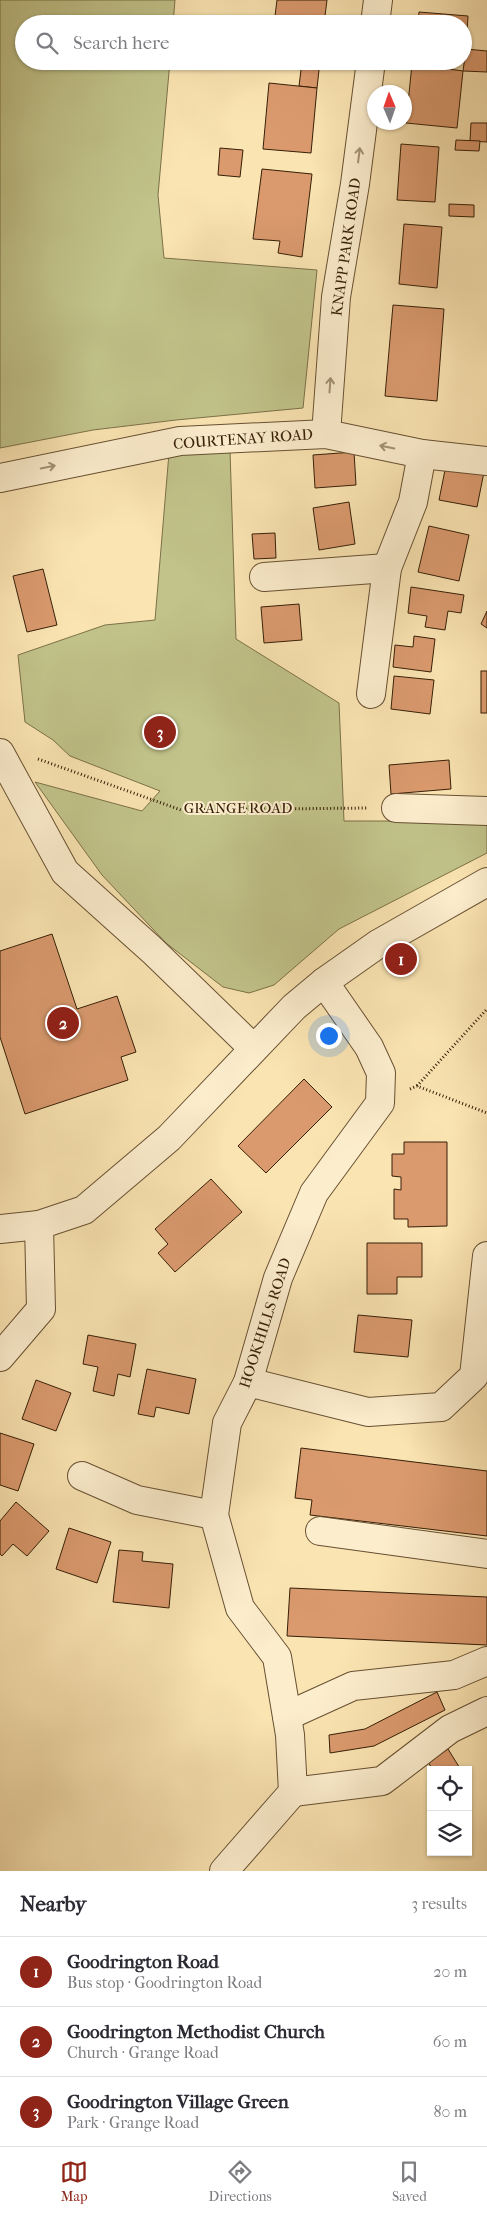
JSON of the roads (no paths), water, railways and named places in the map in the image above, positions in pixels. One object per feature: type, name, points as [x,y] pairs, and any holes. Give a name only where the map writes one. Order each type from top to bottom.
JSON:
[{"type":"street","points":[[376,15],[378,0]]},
{"type":"street","name":"KNAPP PARK ROAD","points":[[326,434],[336,297],[355,184],[370,70]]},
{"type":"street","name":"COURTENAY ROAD","points":[[0,478],[180,441],[326,434],[422,454],[487,461]]},
{"type":"street","points":[[371,694],[387,568],[413,502],[422,454]]},
{"type":"street","points":[[264,577],[387,568]]},
{"type":"street","points":[[0,753],[66,872],[153,951],[253,1048]]},
{"type":"street","points":[[396,808],[487,811]]},
{"type":"street","points":[[0,1229],[39,1226],[84,1210],[169,1138],[253,1048],[294,1007],[324,982],[378,944],[487,882]]},
{"type":"street","name":"HOOKHILLS ROAD","points":[[293,1792],[290,1736],[277,1657],[240,1608],[214,1515],[227,1423],[248,1382],[278,1278],[314,1193],[380,1104],[381,1073],[369,1047],[324,982]]},
{"type":"street","points":[[0,1357],[41,1309],[39,1226]]},
{"type":"street","points":[[248,1382],[368,1412],[441,1408],[474,1376],[487,1256]]},
{"type":"street","points":[[82,1476],[137,1500],[214,1515]]},
{"type":"street","points":[[320,1531],[487,1554]]},
{"type":"street","points":[[287,1716],[353,1686],[454,1676],[487,1661]]},
{"type":"street","points":[[224,1871],[293,1792],[382,1781],[450,1729],[487,1712]]},
{"type":"place","name":"Goodrington Village Green","points":[[160,732]]},
{"type":"place","name":"Goodrington Road","points":[[401,959]]},
{"type":"place","name":"Goodrington Methodist Church","points":[[63,1023]]}]
